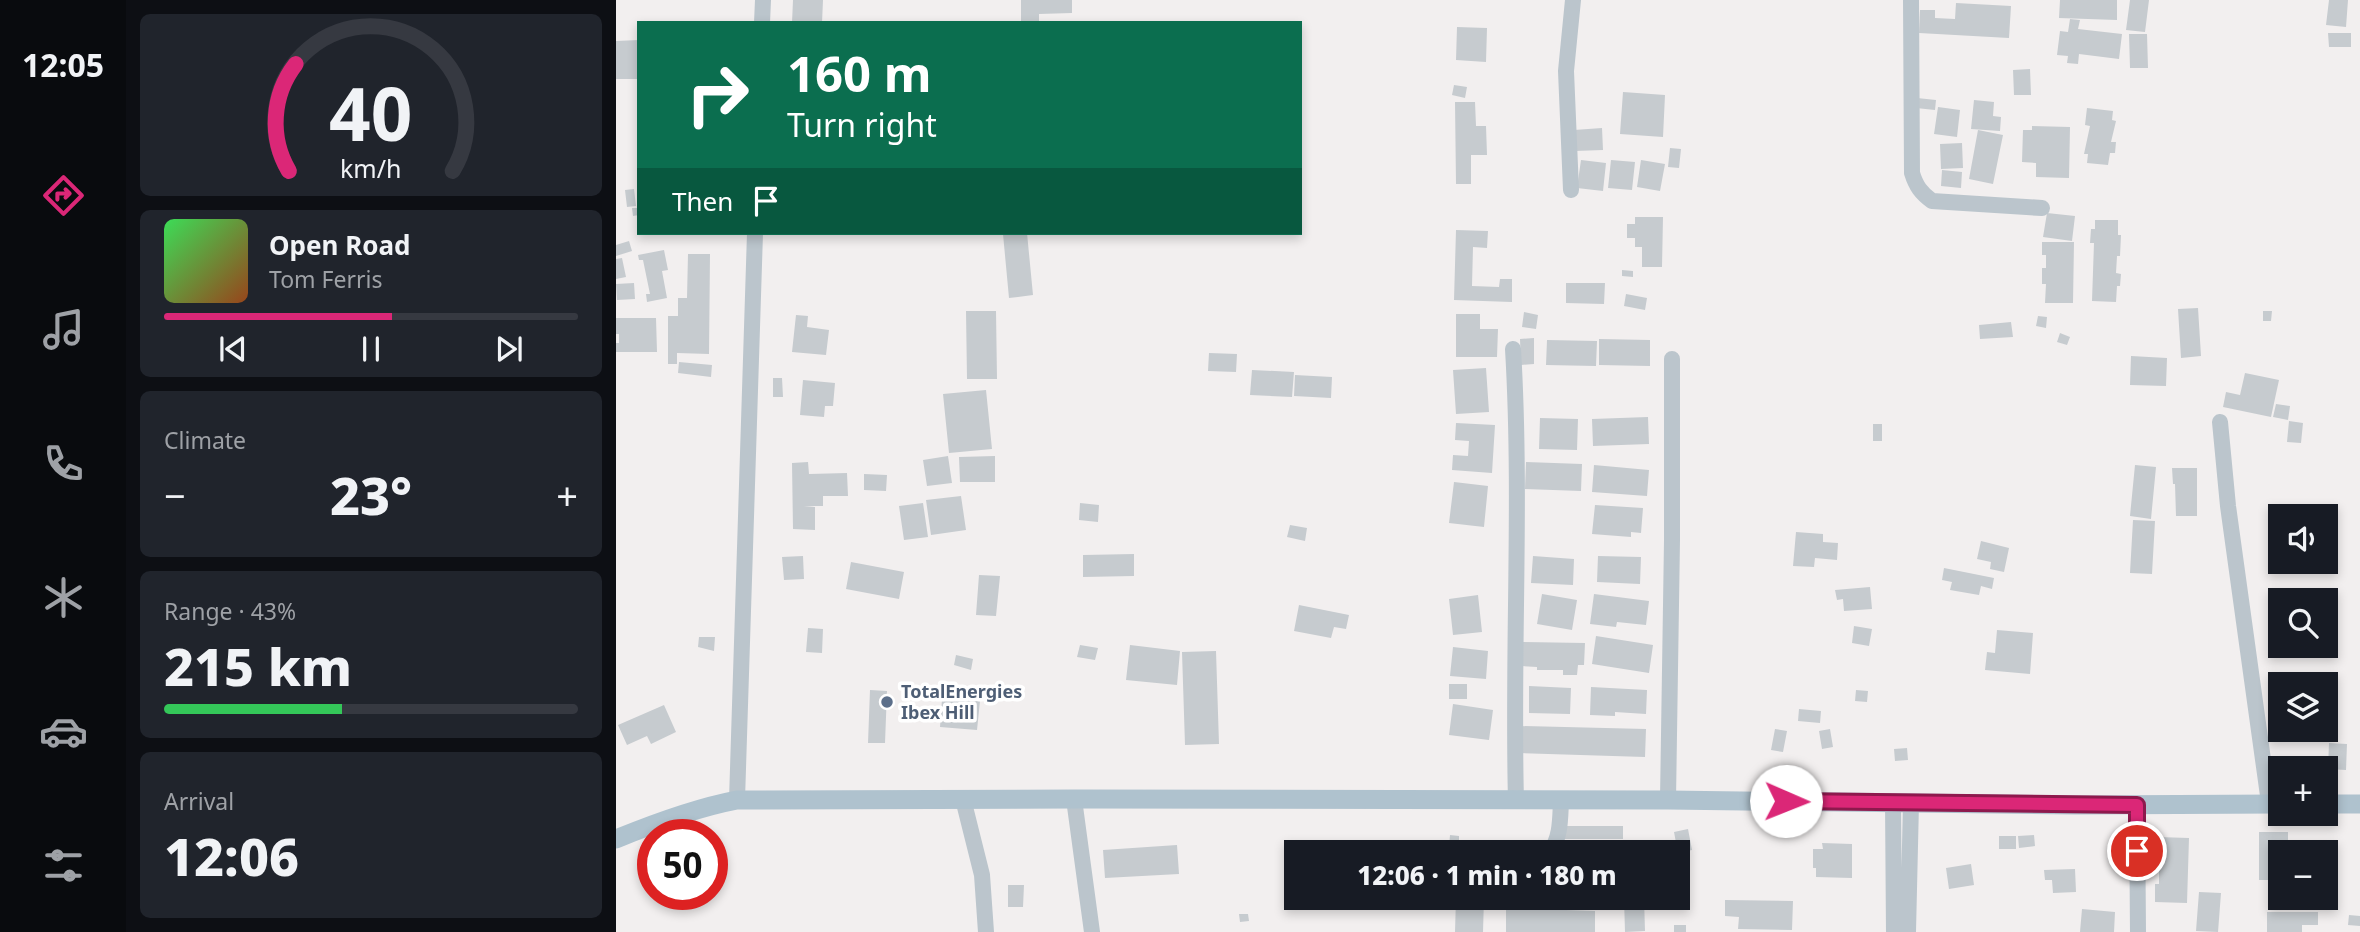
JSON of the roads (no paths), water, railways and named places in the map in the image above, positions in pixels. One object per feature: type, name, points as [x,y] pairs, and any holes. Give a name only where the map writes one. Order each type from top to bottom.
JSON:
[{"type":"main road","points":[[616,839],[684,813],[737,800],[1668,800],[2268,804]]},
{"type":"main road","points":[[2338,804],[2360,804]]},
{"type":"street","points":[[762,0],[762,21]]},
{"type":"street","points":[[1571,190],[1566,71],[1573,0]]},
{"type":"street","points":[[1911,0],[1912,173],[1915,184],[1932,201],[2042,208]]},
{"type":"street","points":[[737,800],[755,235]]},
{"type":"street","points":[[1513,349],[1517,441],[1514,731],[1516,801]]},
{"type":"street","points":[[1668,800],[1672,359]]},
{"type":"street","points":[[2220,422],[2228,506],[2268,760]]},
{"type":"street","points":[[963,799],[982,875],[986,932]]},
{"type":"street","points":[[1074,799],[1092,932]]},
{"type":"street","points":[[1557,840],[1561,801]]},
{"type":"street","points":[[1894,932],[1902,802]]},
{"type":"street","points":[[1902,802],[1908,932]]},
{"type":"street","points":[[2137,805],[2138,932]]},
{"type":"place","name":"TotalEnergies Ibex Hill","points":[[887,702]]}]
